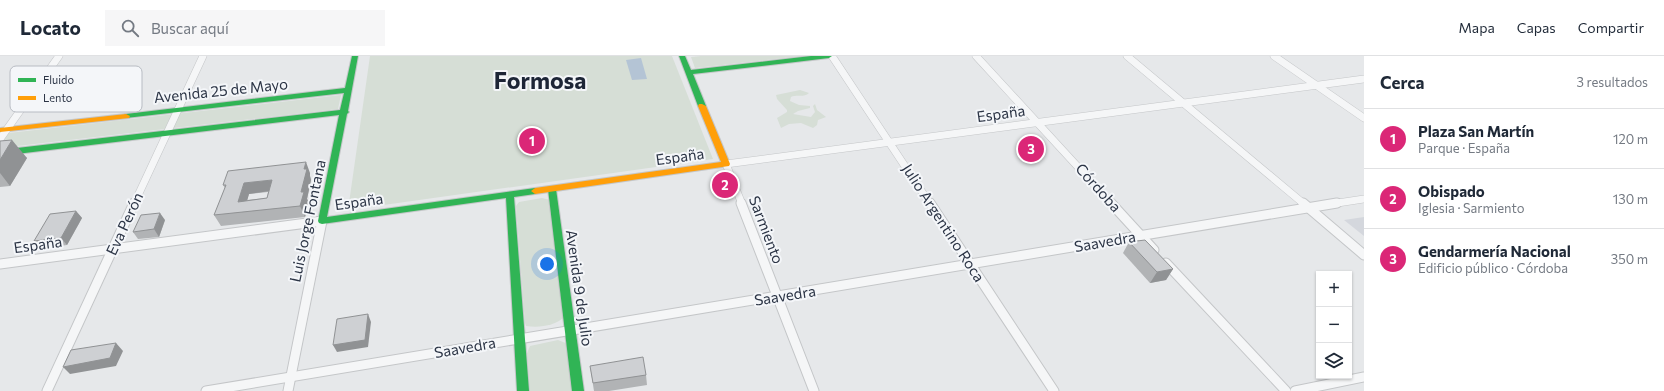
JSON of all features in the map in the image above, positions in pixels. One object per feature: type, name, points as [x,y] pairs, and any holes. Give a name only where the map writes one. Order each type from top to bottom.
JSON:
[{"type":"main road","name":"Luis Jorge Fontana","points":[[322,221],[355,56]]},
{"type":"main road","name":"Sarmiento","points":[[682,56],[726,164]]},
{"type":"main road","points":[[688,72],[829,56]]},
{"type":"main road","name":"Avenida 25 de Mayo","points":[[4,129],[349,90]]},
{"type":"main road","points":[[0,153],[345,112]]},
{"type":"main road","name":"España","points":[[322,221],[726,164]]},
{"type":"main road","name":"Avenida 9 de Julio","points":[[552,189],[578,391]]},
{"type":"main road","points":[[510,195],[523,391]]},
{"type":"street","points":[[51,66],[59,56]]},
{"type":"street","name":"Eva Perón","points":[[47,391],[203,56]]},
{"type":"street","name":"Julio Argentino Roca","points":[[832,56],[1054,391]]},
{"type":"street","name":"Córdoba","points":[[976,56],[1286,391]]},
{"type":"street","points":[[1127,56],[1364,255]]},
{"type":"street","points":[[1274,56],[1364,118]]},
{"type":"street","name":"España","points":[[726,164],[1364,79]]},
{"type":"street","points":[[0,139],[4,129],[17,112]]},
{"type":"street","name":"Sarmiento","points":[[726,164],[814,391]]},
{"type":"street","name":"Saavedra","points":[[206,391],[1308,208],[1364,200]]},
{"type":"street","name":"España","points":[[0,264],[322,221]]},
{"type":"street","name":"Luis Jorge Fontana","points":[[288,391],[322,221]]},
{"type":"street","points":[[1295,391],[1364,377]]},
{"type":"shaded area","points":[[370,56],[672,56],[713,159],[348,210]]},
{"type":"shaded area","points":[[801,56],[695,68],[691,57]]},
{"type":"shaded area","points":[[800,90],[809,93],[791,97],[790,101],[799,105],[810,106],[810,108],[793,114],[811,117],[815,112],[813,106],[815,104],[817,110],[826,117],[818,120],[817,125],[813,128],[801,123],[789,124],[781,128],[777,118],[787,112],[787,110],[777,99],[776,95]]},
{"type":"shaded area","points":[[341,95],[338,109],[0,148],[0,134]]},
{"type":"shaded area","points":[[542,198],[550,200],[565,316],[552,324],[531,327],[526,326],[525,323],[516,206],[519,202]]},
{"type":"shaded area","points":[[1364,217],[1364,236],[1344,220]]},
{"type":"shaded area","points":[[558,340],[568,344],[575,391],[530,391],[527,353],[530,346]]},
{"type":"water","points":[[641,58],[647,79],[632,80],[626,60]]},
{"type":"building","points":[[12,140],[0,160],[0,141]]},
{"type":"building","points":[[306,162],[304,169],[307,169],[301,192],[304,192],[300,206],[214,215],[226,185],[223,185],[228,171]],"holes":[[[272,180],[267,198],[238,202],[244,183]]]},
{"type":"building","points":[[76,211],[61,238],[34,241],[50,214]]},
{"type":"building","points":[[160,213],[154,229],[133,232],[141,215]]},
{"type":"building","points":[[1145,240],[1173,269],[1157,272],[1129,242]]},
{"type":"building","points":[[368,314],[365,340],[333,345],[337,319]]},
{"type":"building","points":[[116,343],[110,358],[63,367],[71,350]]},
{"type":"building","points":[[643,357],[646,375],[593,383],[590,366]]},
{"type":"traffic: fast","points":[[355,56],[322,221],[535,191]]},
{"type":"traffic: fast","points":[[682,56],[702,106]]},
{"type":"traffic: fast","points":[[688,72],[829,56]]},
{"type":"traffic: fast","points":[[126,116],[349,90]]},
{"type":"traffic: fast","points":[[0,153],[345,112]]},
{"type":"traffic: fast","points":[[552,189],[578,391]]},
{"type":"traffic: fast","points":[[510,195],[523,391]]},
{"type":"traffic: slow","points":[[535,191],[726,164],[702,106]]},
{"type":"traffic: slow","points":[[0,130],[126,116]]},
{"type":"place","name":"Plaza San Martín","points":[[532,141]]},
{"type":"place","name":"Gendarmería Nacional","points":[[1031,149]]},
{"type":"place","name":"Obispado","points":[[725,185]]},
{"type":"district","name":"Formosa","points":[[540,81]]}]
